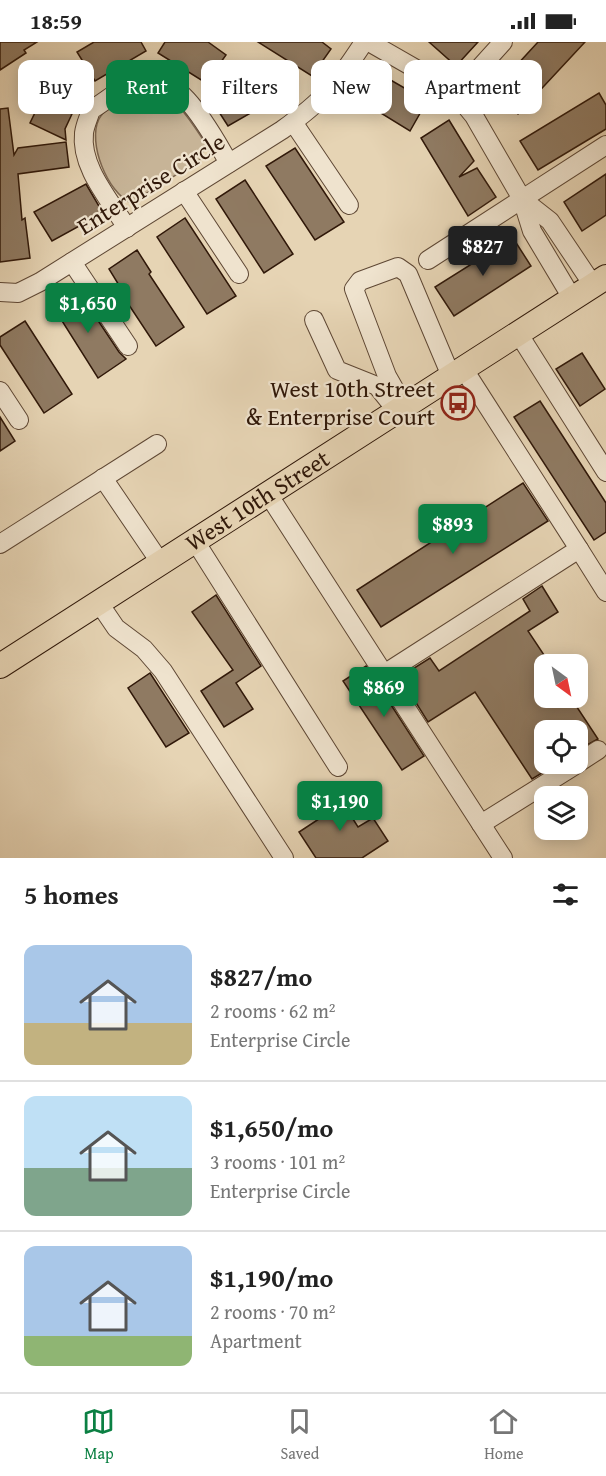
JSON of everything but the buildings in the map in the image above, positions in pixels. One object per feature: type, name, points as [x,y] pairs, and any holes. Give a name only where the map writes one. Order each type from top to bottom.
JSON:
[{"type":"main road","name":"West 10th Street","points":[[0,666],[600,281]]},
{"type":"street","name":"Enterprise Circle","points":[[0,291],[18,293],[72,262],[293,122],[316,105],[336,84],[364,42]]},
{"type":"street","points":[[369,42],[404,63]]},
{"type":"street","points":[[487,60],[503,42]]},
{"type":"street","points":[[127,228],[94,175],[85,152],[84,132],[91,110],[140,80],[159,82],[179,91],[194,107],[229,163]]},
{"type":"street","points":[[470,114],[495,149],[522,199],[532,231],[572,298]]},
{"type":"street","points":[[293,122],[350,205]]},
{"type":"street","points":[[428,260],[606,145]]},
{"type":"street","points":[[184,191],[239,274]]},
{"type":"street","points":[[522,199],[549,221],[600,281]]},
{"type":"street","points":[[72,262],[128,346]]},
{"type":"street","points":[[401,409],[354,289],[360,281],[398,267],[408,274],[457,372],[606,592]]},
{"type":"street","points":[[314,320],[337,370],[376,386],[401,409]]},
{"type":"street","points":[[518,333],[606,472]]},
{"type":"street","points":[[0,392],[19,420]]},
{"type":"street","points":[[0,544],[157,444]]},
{"type":"street","points":[[103,478],[160,562]]},
{"type":"street","points":[[268,494],[503,858]]},
{"type":"street","points":[[195,541],[338,767]]},
{"type":"street","points":[[384,674],[579,549]]},
{"type":"street","points":[[99,603],[116,628],[144,649],[163,671],[284,858]]},
{"type":"street","points":[[588,756],[598,750]]},
{"type":"street","points":[[481,824],[560,774]]},
{"type":"shaded area","points":[[106,111],[106,114],[185,114],[206,144],[200,160],[131,203],[115,189],[102,166],[96,141],[96,129],[102,114]]},
{"type":"place","name":"West 10th Street & Enterprise Court","points":[[458,403]]}]
